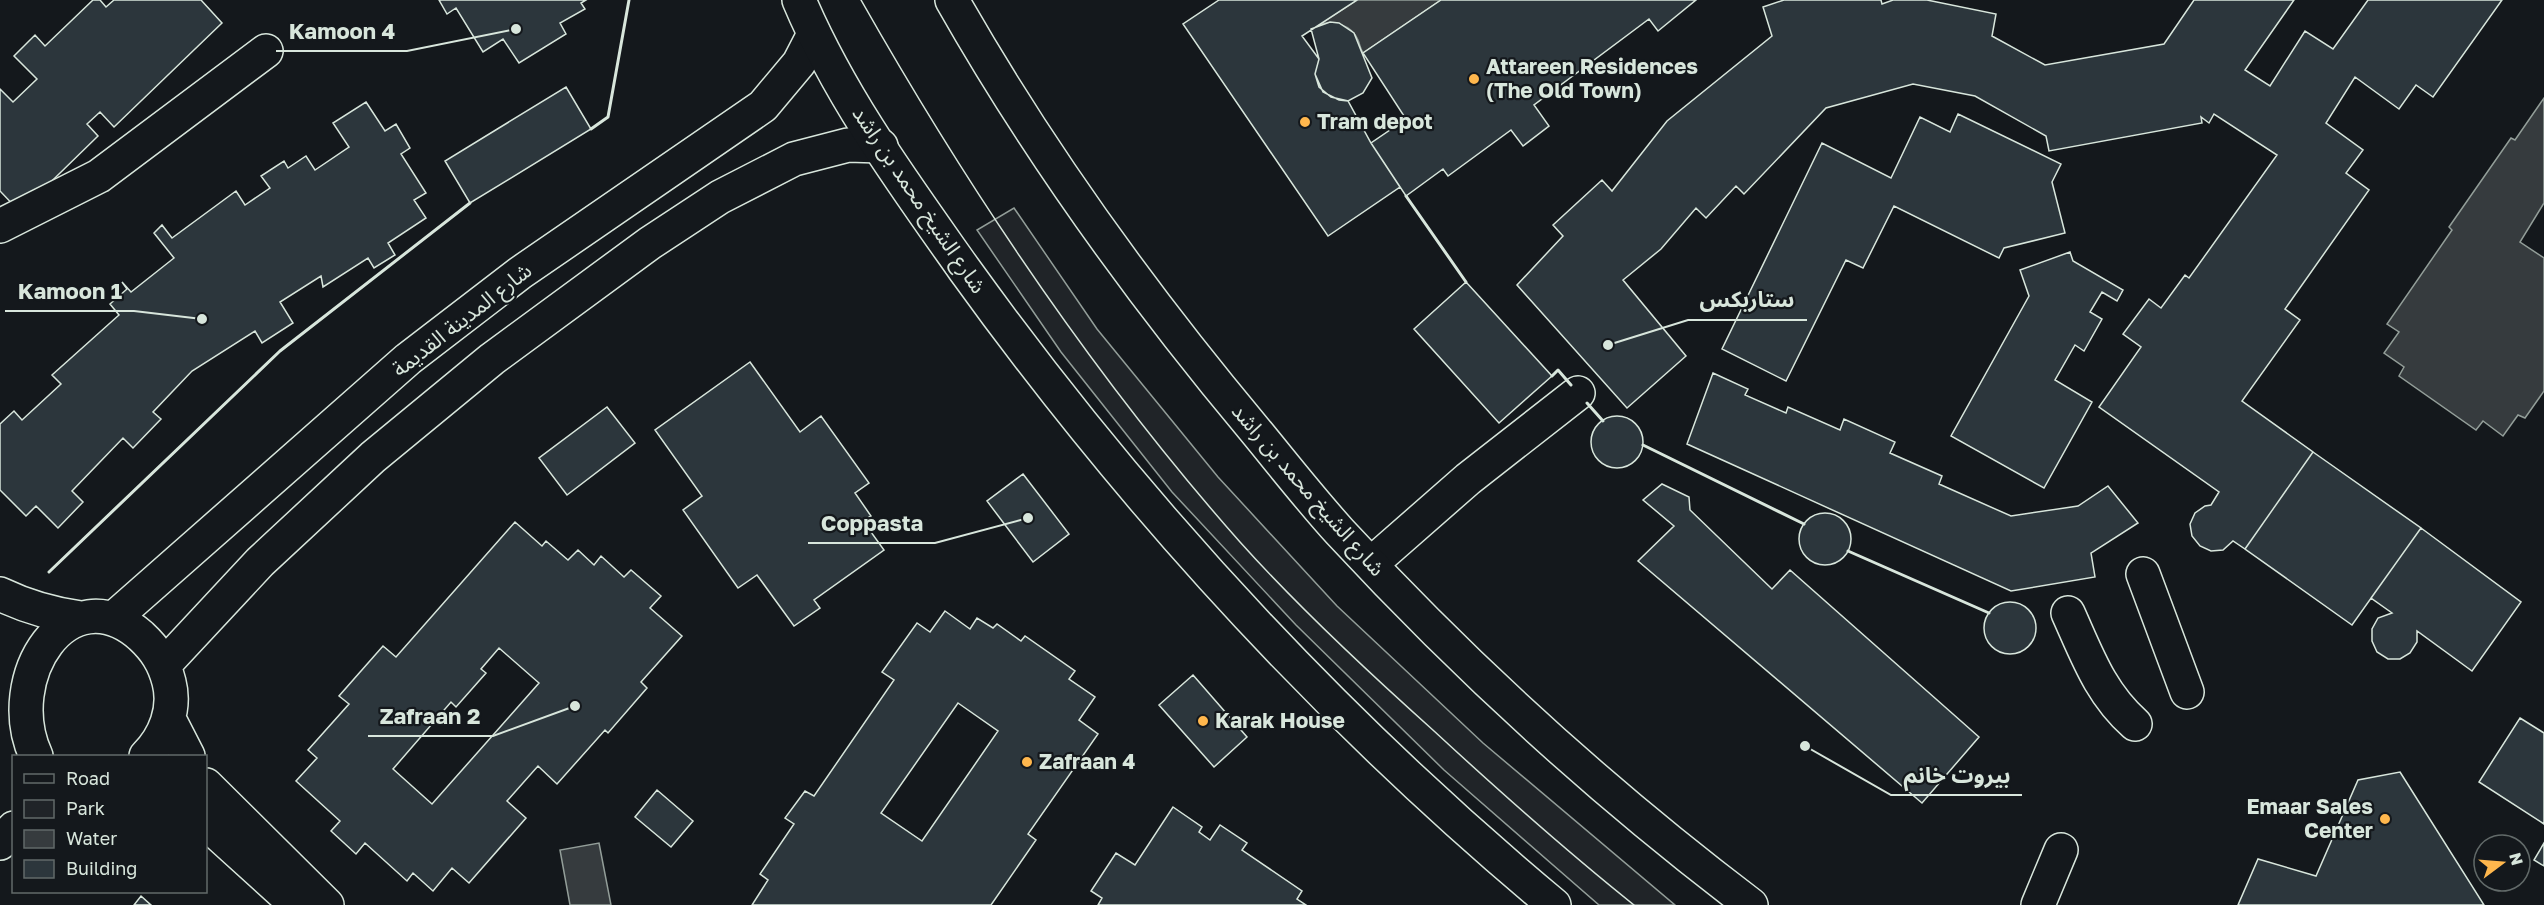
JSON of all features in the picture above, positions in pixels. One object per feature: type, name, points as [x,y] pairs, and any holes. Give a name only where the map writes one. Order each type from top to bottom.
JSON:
[{"type":"street","name":"شارع الشيخ محمد بن راشد","points":[[800,0],[814,34],[847,94],[916,201],[1027,357],[1115,466],[1207,572],[1302,674],[1403,772],[1554,905]]},
{"type":"street","name":"شارع الشيخ محمد بن راشد","points":[[952,0],[1037,141],[1099,232],[1227,398],[1338,529],[1533,724],[1617,799],[1751,905]]},
{"type":"street","name":"شارع المدينة القديمة","points":[[114,618],[408,359],[520,273],[763,106],[798,63],[814,34]]},
{"type":"street","points":[[0,226],[99,176],[266,51]]},
{"type":"street","points":[[164,664],[260,562],[373,457],[492,359],[650,243],[720,197],[794,159],[848,145],[881,146]]},
{"type":"street","points":[[1371,564],[1468,479],[1578,393]]},
{"type":"street","points":[[2143,574],[2187,692]]},
{"type":"street","points":[[0,594],[26,606],[52,614],[81,618],[114,618],[134,630],[151,645],[164,664],[171,691],[169,719],[158,744],[147,755]]},
{"type":"street","points":[[2068,613],[2109,698],[2135,724]]},
{"type":"street","points":[[35,755],[25,745],[6,733],[7,679],[27,648],[42,634],[60,623],[81,618]]},
{"type":"street","points":[[169,719],[187,755]]},
{"type":"street","points":[[207,786],[327,905]]},
{"type":"street","points":[[207,824],[296,905]]},
{"type":"street","points":[[0,843],[12,830]]},
{"type":"street","points":[[2038,905],[2061,850]]},
{"type":"green space","points":[[1014,208],[1097,329],[1218,477],[1337,606],[1483,743],[1675,905],[1599,905],[1444,770],[1296,625],[1172,492],[1061,352],[977,230]]},
{"type":"water","points":[[1357,0],[1441,0],[1363,53],[1355,35],[1347,27],[1331,23],[1320,24]]},
{"type":"water","points":[[2544,98],[2544,203],[2520,242],[2544,258],[2544,391],[2525,418],[2518,415],[2503,436],[2483,421],[2476,430],[2399,376],[2404,367],[2384,353],[2399,332],[2387,324],[2452,230],[2449,227],[2511,138],[2515,140]]},
{"type":"water","points":[[599,843],[611,905],[570,905],[560,850]]},
{"type":"building","points":[[93,0],[100,0],[106,7],[114,0],[201,0],[222,23],[114,127],[100,112],[87,124],[98,136],[20,212],[0,191],[0,89],[13,102],[37,79],[14,56],[35,35],[45,46]]},
{"type":"building","points":[[439,0],[586,0],[581,3],[585,9],[560,23],[566,34],[519,63],[503,39],[483,52],[456,8],[447,14]]},
{"type":"building","name":"Tram depot","points":[[1219,0],[1357,0],[1302,36],[1319,59],[1315,74],[1319,87],[1331,97],[1348,101],[1371,143],[1400,187],[1328,236],[1183,24]]},
{"type":"building","name":"Attareen Residences (The Old Town)","points":[[1441,0],[1696,0],[1658,31],[1649,19],[1534,105],[1549,126],[1523,146],[1511,130],[1448,176],[1443,169],[1406,196],[1371,143],[1406,119],[1363,53]]},
{"type":"building","points":[[1784,0],[1881,0],[1882,4],[1893,0],[1927,0],[1996,14],[1992,36],[2045,65],[2164,44],[2194,0],[2294,0],[2245,70],[2270,86],[2305,31],[2333,49],[2368,0],[2502,0],[2433,97],[2416,85],[2399,109],[2355,77],[2326,123],[2363,150],[2346,173],[2369,190],[2285,309],[2300,320],[2242,401],[2313,452],[2245,549],[2233,541],[2223,550],[2211,551],[2200,546],[2192,536],[2190,524],[2195,513],[2211,505],[2219,492],[2099,407],[2141,347],[2123,334],[2149,299],[2161,308],[2185,275],[2189,278],[2277,155],[2214,114],[2209,123],[2201,117],[2202,123],[2049,151],[2046,136],[1975,96],[1913,84],[1826,108],[1744,194],[1736,186],[1706,218],[1696,208],[1661,249],[1623,280],[1686,356],[1627,408],[1517,285],[1563,236],[1553,225],[1602,180],[1612,191],[1667,121],[1772,36],[1763,7]]},
{"type":"building","points":[[1330,22],[1339,23],[1354,33],[1372,78],[1363,93],[1348,101],[1339,100],[1323,92],[1315,74],[1319,59],[1311,29]]},
{"type":"building","points":[[566,87],[591,129],[470,203],[445,161]]},
{"type":"building","points":[[366,102],[385,131],[396,124],[410,148],[401,154],[426,193],[414,200],[426,218],[388,243],[395,255],[374,268],[368,258],[323,287],[321,276],[280,302],[293,323],[262,343],[255,331],[192,371],[153,412],[161,419],[133,448],[123,438],[72,491],[83,502],[58,528],[36,506],[26,516],[0,490],[0,424],[14,411],[22,420],[61,384],[52,375],[119,315],[110,304],[127,289],[122,282],[131,292],[174,258],[154,233],[162,225],[172,238],[236,191],[245,205],[270,188],[261,176],[284,161],[288,168],[306,156],[315,170],[349,147],[333,123]]},
{"type":"building","points":[[1958,114],[2061,164],[2052,182],[2065,233],[2004,248],[1999,258],[1894,206],[1863,268],[1846,260],[1786,381],[1722,349],[1822,143],[1891,178],[1920,117],[1950,132]]},
{"type":"building","points":[[2070,252],[2073,261],[2123,290],[2117,301],[2102,292],[2090,312],[2102,319],[2084,351],[2075,345],[2055,380],[2092,402],[2044,488],[1951,436],[2029,296],[2020,270]]},
{"type":"building","points":[[1466,282],[1552,376],[1499,423],[1414,329]]},
{"type":"building","points":[[750,362],[800,432],[821,416],[869,483],[855,493],[871,516],[863,521],[884,550],[814,600],[820,608],[794,626],[757,575],[738,588],[683,510],[702,496],[655,430]]},
{"type":"building","points":[[1713,373],[1748,389],[1745,395],[1786,413],[1788,407],[1840,430],[1844,419],[1895,442],[1890,453],[1942,476],[1939,484],[2011,516],[2078,506],[2108,486],[2138,523],[2091,553],[2095,577],[2011,591],[1687,444]]},
{"type":"building","points":[[607,407],[635,443],[567,495],[539,458]]},
{"type":"building","points":[[1617,416],[1627,418],[1635,424],[1641,432],[1643,442],[1641,452],[1635,460],[1627,466],[1617,468],[1607,466],[1599,460],[1593,452],[1591,442],[1593,432],[1599,424],[1607,418]]},
{"type":"building","points":[[2313,452],[2421,528],[2352,625],[2245,549]]},
{"type":"building","points":[[1023,474],[1069,534],[1033,562],[987,501]]},
{"type":"building","points":[[1662,484],[1689,497],[1690,510],[1772,589],[1790,570],[1979,737],[1922,803],[1638,561],[1674,526],[1643,500]]},
{"type":"building","points":[[1825,513],[1835,515],[1843,521],[1849,529],[1851,539],[1849,549],[1843,557],[1835,563],[1825,565],[1815,563],[1807,557],[1801,549],[1799,539],[1801,529],[1807,521],[1815,515]]},
{"type":"building","points":[[515,522],[542,546],[546,541],[568,560],[578,550],[594,565],[601,556],[624,577],[631,570],[661,596],[650,608],[682,636],[641,682],[647,688],[608,733],[605,730],[557,784],[538,766],[507,801],[526,818],[469,883],[452,868],[433,891],[413,873],[407,881],[365,843],[356,854],[331,831],[340,821],[296,781],[317,758],[308,750],[349,704],[339,696],[383,646],[396,657]],"holes":[[[499,648],[539,683],[432,804],[393,769],[451,702],[456,707],[486,673],[481,669]]]},
{"type":"building","points":[[2421,528],[2521,602],[2472,671],[2417,631],[2417,642],[2410,653],[2400,659],[2388,659],[2377,652],[2372,641],[2372,629],[2378,618],[2392,613],[2371,598]]},
{"type":"building","points":[[2010,602],[2020,604],[2028,610],[2034,618],[2036,628],[2034,638],[2028,646],[2020,652],[2010,654],[2000,652],[1992,646],[1986,638],[1984,628],[1986,618],[1992,610],[2000,604]]},
{"type":"building","name":"Zafraan 4","points":[[945,611],[970,629],[977,618],[993,628],[997,624],[1021,641],[1025,636],[1075,671],[1069,679],[1095,697],[1079,720],[1098,734],[1028,834],[1036,840],[991,905],[752,905],[768,880],[760,874],[794,824],[785,818],[805,791],[814,796],[894,680],[882,672],[917,623],[930,632]],"holes":[[[958,703],[998,731],[922,841],[881,813]]]},
{"type":"building","name":"Karak House","points":[[1193,675],[1247,737],[1214,767],[1159,705]]},
{"type":"building","points":[[2520,718],[2544,733],[2544,824],[2479,782]]},
{"type":"building","name":"Emaar Sales Center","points":[[2400,772],[2472,886],[2472,893],[2476,893],[2484,905],[2238,905],[2258,859],[2316,876],[2358,780]]},
{"type":"building","points":[[657,790],[693,821],[671,847],[635,817]]},
{"type":"building","points":[[1173,807],[1202,827],[1199,832],[1210,840],[1220,825],[1247,843],[1242,850],[1302,891],[1297,899],[1306,905],[1098,905],[1102,898],[1091,891],[1116,853],[1135,865]]},
{"type":"building","points":[[2544,843],[2544,866],[2534,860]]},
{"type":"building","points":[[141,896],[151,905],[134,905]]},
{"type":"tram line","points":[[861,0],[990,212],[1085,349],[1186,479],[1263,567],[1334,639],[1508,798],[1634,905]]},
{"type":"wall","points":[[591,129],[608,117],[629,0]]},
{"type":"wall","points":[[1406,196],[1466,282]]},
{"type":"wall","points":[[49,572],[280,351],[470,203]]},
{"type":"wall","points":[[1552,376],[1558,370],[1571,385]]},
{"type":"wall","points":[[1587,403],[1603,421]]},
{"type":"wall","points":[[1643,445],[1804,524]]},
{"type":"wall","points":[[1848,551],[1989,613]]},
{"type":"place","name":"Kamoon 4","points":[[516,29]]},
{"type":"place","name":"Attareen Residences (The Old Town)","points":[[1474,79]]},
{"type":"place","name":"Tram depot","points":[[1305,122]]},
{"type":"place","name":"Kamoon 1","points":[[202,319]]},
{"type":"place","name":"ستاربكس","points":[[1608,345]]},
{"type":"place","name":"Coppasta","points":[[1028,518]]},
{"type":"place","name":"Zafraan 2","points":[[575,706]]},
{"type":"place","name":"Karak House","points":[[1203,721]]},
{"type":"place","name":"بيروت خانم","points":[[1805,746]]},
{"type":"place","name":"Zafraan 4","points":[[1027,762]]},
{"type":"place","name":"Emaar Sales Center","points":[[2385,819]]}]
